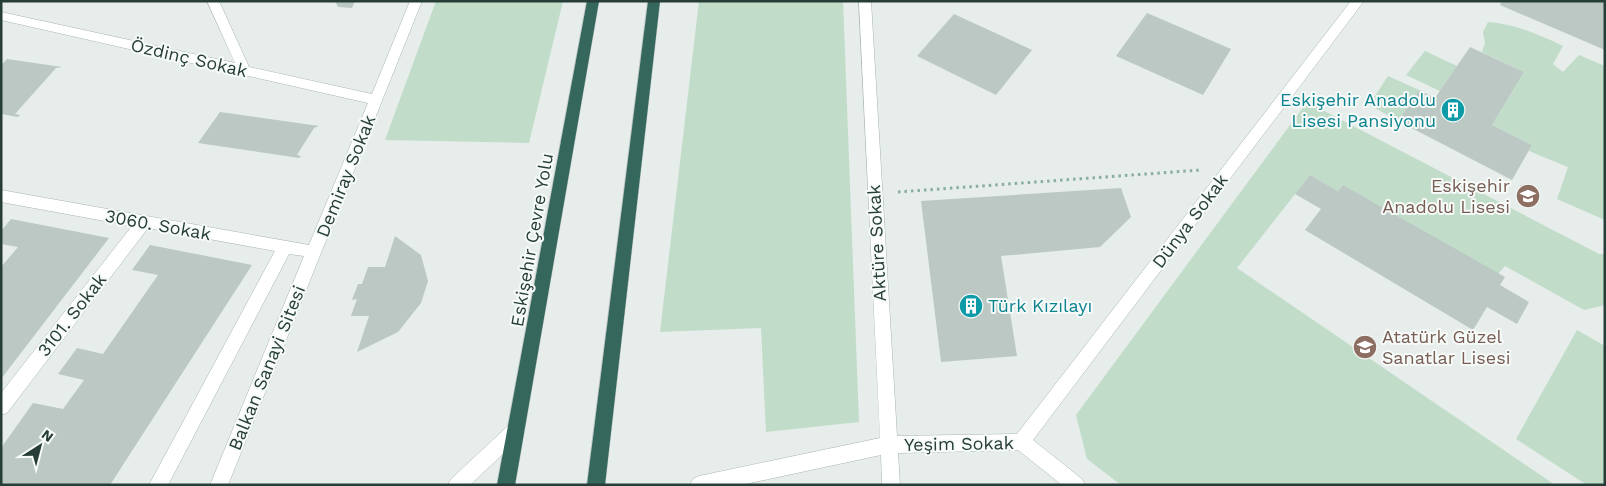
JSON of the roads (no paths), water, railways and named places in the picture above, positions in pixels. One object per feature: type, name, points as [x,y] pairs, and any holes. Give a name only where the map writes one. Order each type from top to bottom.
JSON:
[{"type":"highway","name":"Eskişehir Çevre Yolu","points":[[506,485],[593,1]]},
{"type":"highway","points":[[596,485],[654,1]]},
{"type":"street","points":[[213,1],[244,70]]},
{"type":"street","name":"Demiray Sokak","points":[[315,252],[416,1]]},
{"type":"street","name":"Aktüre Sokak","points":[[865,1],[891,485]]},
{"type":"street","name":"Dünya Sokak","points":[[1021,442],[1358,1]]},
{"type":"street","name":"Özdinç Sokak","points":[[1,16],[377,100]]},
{"type":"street","name":"3060. Sokak","points":[[3,200],[315,252]]},
{"type":"street","name":"3101. Sokak","points":[[1,407],[143,223]]},
{"type":"street","points":[[158,485],[285,247]]},
{"type":"street","name":"Balkan Sanayi Sitesi","points":[[219,485],[315,252]]},
{"type":"street","points":[[457,485],[516,430]]},
{"type":"street","name":"Yeşim Sokak","points":[[698,485],[888,445],[1021,442],[1076,485]]},
{"type":"place","name":"Eskişehir Anadolu Lisesi Pansiyonu","points":[[1453,110]]},
{"type":"place","name":"Eskişehir Anadolu Lisesi","points":[[1528,196]]},
{"type":"place","name":"Türk Kızılayı","points":[[971,306]]},
{"type":"place","name":"Atatürk Güzel Sanatlar Lisesi","points":[[1365,347]]}]
